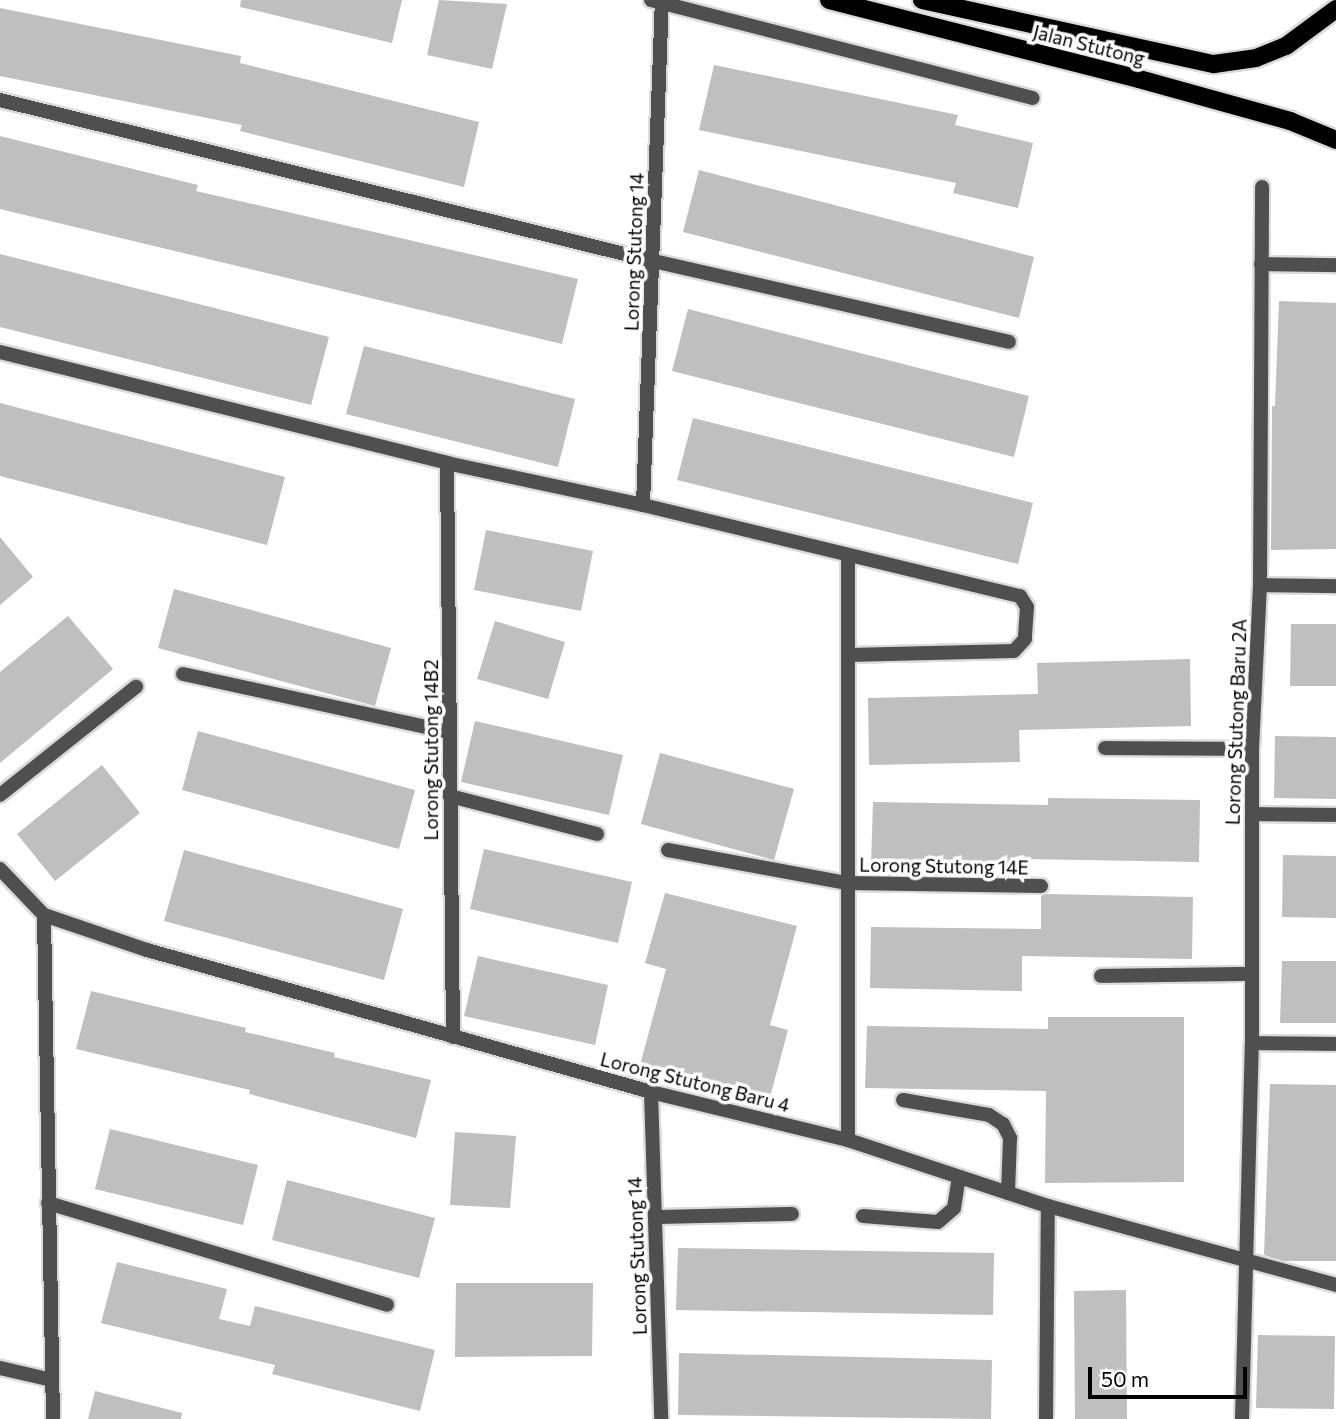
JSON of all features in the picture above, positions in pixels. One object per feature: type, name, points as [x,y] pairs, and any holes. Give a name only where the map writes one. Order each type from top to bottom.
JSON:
[{"type":"main road","name":"Jalan Stutong","points":[[829,0],[1139,79],[1290,121],[1336,139]]},
{"type":"main road","name":"Jalan Stutong","points":[[926,0],[1214,64],[1256,58],[1286,46],[1336,9]]},
{"type":"street","points":[[659,1],[1033,98]]},
{"type":"street","name":"Lorong Stutong 14","points":[[643,505],[653,261],[659,1]]},
{"type":"street","points":[[0,100],[653,261],[1009,342]]},
{"type":"street","name":"Lorong Stutong Baru 2A","points":[[1242,1419],[1252,1043],[1252,749],[1260,585],[1262,187]]},
{"type":"street","points":[[1261,264],[1336,265]]},
{"type":"street","points":[[0,352],[447,463],[643,505],[1020,596],[1027,607],[1025,639],[1014,651],[848,655]]},
{"type":"street","name":"Lorong Stutong 14B2","points":[[447,463],[453,1037]]},
{"type":"street","points":[[848,556],[848,1140]]},
{"type":"street","points":[[1260,585],[1336,586]]},
{"type":"street","points":[[183,674],[450,732]]},
{"type":"street","points":[[0,795],[136,687]]},
{"type":"street","points":[[1105,748],[1252,749]]},
{"type":"street","points":[[450,796],[597,834]]},
{"type":"street","points":[[1252,814],[1336,815]]},
{"type":"street","name":"Lorong Stutong 14E","points":[[668,850],[846,883],[1041,886]]},
{"type":"street","points":[[0,869],[44,915],[53,1419]]},
{"type":"street","name":"Lorong Stutong Baru 4","points":[[44,915],[147,950],[651,1092],[848,1140],[1048,1206],[1247,1258],[1336,1285]]},
{"type":"street","points":[[1101,976],[1250,974]]},
{"type":"street","points":[[1252,1043],[1336,1044]]},
{"type":"street","name":"Lorong Stutong 14","points":[[651,1092],[660,1419]]},
{"type":"street","points":[[903,1100],[989,1115],[1003,1124],[1010,1138],[1008,1193]]},
{"type":"street","points":[[863,1216],[939,1222],[954,1208],[959,1177]]},
{"type":"street","points":[[48,1202],[387,1306]]},
{"type":"street","points":[[1046,1419],[1048,1206]]},
{"type":"street","points":[[655,1217],[792,1214]]},
{"type":"street","points":[[0,1368],[52,1380]]},
{"type":"building","points":[[241,0],[402,0],[392,43],[240,7]]},
{"type":"building","points":[[439,0],[507,4],[492,69],[427,55]]},
{"type":"building","points":[[0,8],[241,56],[240,63],[479,122],[464,187],[240,131],[242,125],[0,76]]},
{"type":"building","points":[[714,65],[958,115],[955,125],[1033,143],[1018,208],[953,193],[956,183],[699,130]]},
{"type":"building","points":[[0,136],[198,185],[196,191],[578,279],[562,344],[0,209]]},
{"type":"building","points":[[699,170],[1034,257],[1019,318],[683,232]]},
{"type":"building","points":[[0,254],[329,337],[311,405],[0,327]]},
{"type":"building","points":[[1279,301],[1336,303],[1336,549],[1271,550],[1272,406],[1275,406]]},
{"type":"building","points":[[688,309],[1029,396],[1014,457],[672,371]]},
{"type":"building","points":[[364,346],[575,399],[558,467],[346,414]]},
{"type":"building","points":[[0,403],[285,477],[267,545],[0,476]]},
{"type":"building","points":[[693,418],[1033,503],[1018,564],[677,480]]},
{"type":"building","points":[[486,530],[593,551],[581,611],[474,590]]},
{"type":"building","points":[[0,537],[33,577],[0,605]]},
{"type":"building","points":[[174,589],[391,648],[375,706],[158,648]]},
{"type":"building","points":[[68,616],[113,669],[0,763],[0,672]]},
{"type":"building","points":[[495,621],[565,642],[548,699],[477,679]]},
{"type":"building","points":[[1291,624],[1336,624],[1336,686],[1290,686]]},
{"type":"building","points":[[1190,659],[1191,726],[1019,730],[1020,762],[869,765],[868,698],[1038,694],[1037,663]]},
{"type":"building","points":[[475,721],[623,755],[609,815],[461,782]]},
{"type":"building","points":[[198,731],[415,790],[399,849],[182,790]]},
{"type":"building","points":[[1275,736],[1336,737],[1336,799],[1274,798]]},
{"type":"building","points":[[660,753],[794,789],[774,860],[641,824]]},
{"type":"building","points":[[102,765],[140,813],[55,881],[17,834]]},
{"type":"building","points":[[1048,798],[1200,800],[1199,862],[1024,859],[1024,867],[871,864],[873,802],[1048,805]]},
{"type":"building","points":[[484,849],[632,882],[618,943],[470,909]]},
{"type":"building","points":[[184,850],[403,909],[384,980],[164,921]]},
{"type":"building","points":[[1283,855],[1336,856],[1336,918],[1282,917]]},
{"type":"building","points":[[665,893],[797,926],[770,1025],[788,1030],[769,1101],[640,1065],[666,969],[645,963]]},
{"type":"building","points":[[1041,896],[1193,897],[1192,959],[1022,956],[1022,991],[870,988],[871,927],[1041,929]]},
{"type":"building","points":[[478,956],[608,985],[595,1045],[464,1016]]},
{"type":"building","points":[[1282,961],[1336,961],[1336,1023],[1280,1023]]},
{"type":"building","points":[[91,991],[246,1028],[245,1032],[335,1053],[334,1057],[431,1080],[416,1138],[249,1094],[250,1090],[76,1049]]},
{"type":"building","points":[[1048,1017],[1184,1017],[1184,1182],[1045,1183],[1046,1091],[865,1088],[867,1026],[1048,1029]]},
{"type":"building","points":[[1270,1084],[1336,1085],[1336,1261],[1283,1261],[1264,1255]]},
{"type":"building","points":[[110,1129],[258,1165],[243,1225],[95,1189]]},
{"type":"building","points":[[455,1132],[516,1136],[510,1208],[450,1205]]},
{"type":"building","points":[[287,1180],[435,1218],[419,1278],[272,1240]]},
{"type":"building","points":[[678,1248],[994,1253],[993,1315],[676,1310]]},
{"type":"building","points":[[117,1262],[227,1289],[219,1319],[250,1326],[255,1306],[435,1350],[420,1411],[272,1374],[275,1365],[101,1323]]},
{"type":"building","points":[[456,1283],[593,1283],[592,1356],[455,1357]]},
{"type":"building","points":[[1126,1290],[1127,1419],[1075,1419],[1074,1291]]},
{"type":"building","points":[[1258,1335],[1335,1336],[1334,1409],[1256,1408]]},
{"type":"building","points":[[679,1353],[992,1360],[991,1419],[678,1415]]},
{"type":"building","points":[[95,1391],[182,1413],[181,1419],[88,1419]]}]
